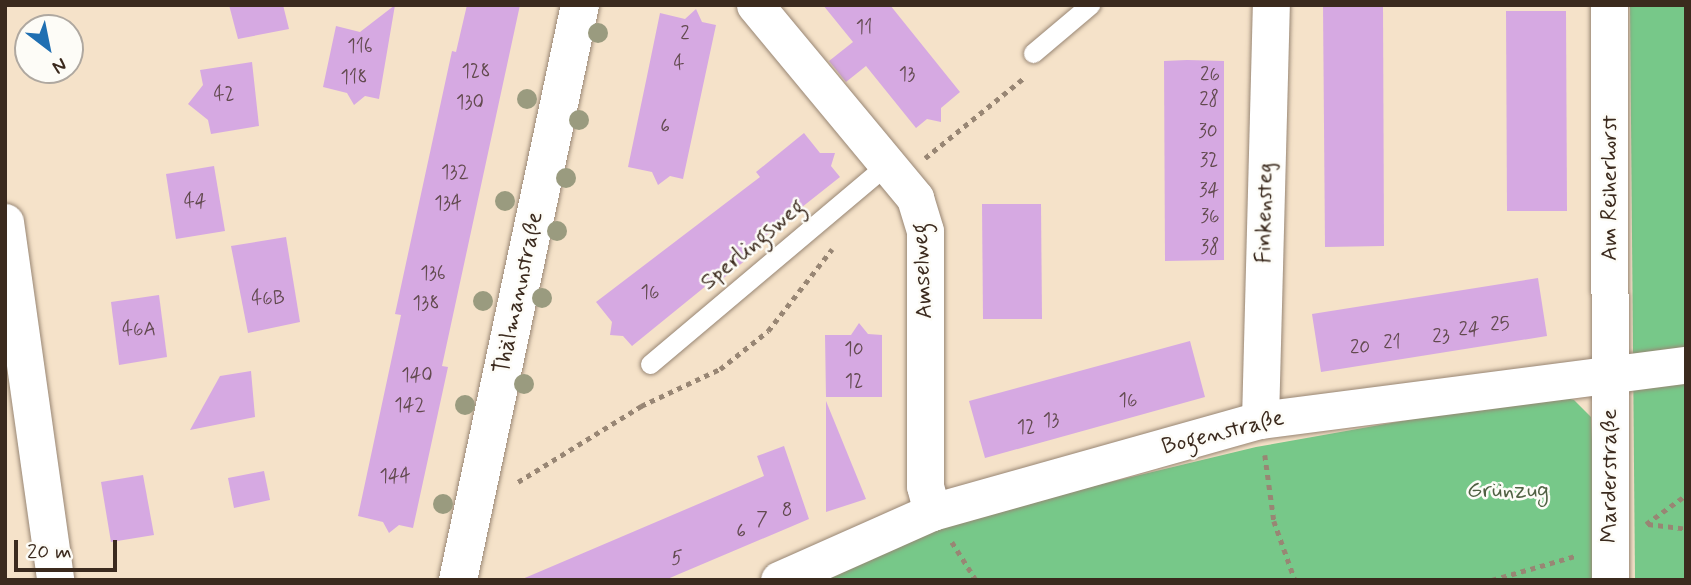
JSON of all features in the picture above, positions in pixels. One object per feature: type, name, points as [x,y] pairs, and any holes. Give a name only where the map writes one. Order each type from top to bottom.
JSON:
[{"type":"street","name":"Thälmannstraße","points":[[458,580],[580,5]]},
{"type":"street","name":"Amselweg","points":[[755,5],[915,198],[925,231],[925,486],[932,512]]},
{"type":"street","name":"Finkensteg","points":[[1260,420],[1271,5]]},
{"type":"street","name":"Am Reiherhorst","points":[[1609,5],[1611,372]]},
{"type":"street","points":[[5,222],[55,580]]},
{"type":"street","name":"Bogenstraße","points":[[779,580],[932,512],[1260,420],[1611,372],[1686,365]]},
{"type":"street","name":"Marderstraße","points":[[1610,563],[1611,372]]},
{"type":"lane","points":[[1033,53],[1090,5]]},
{"type":"lane","name":"Sperlingsweg","points":[[650,364],[888,163]]},
{"type":"path","points":[[1260,420],[1274,522],[1295,580]]},
{"type":"path","points":[[1647,524],[1686,529]]},
{"type":"path","points":[[1492,580],[1610,563]]},
{"type":"green space","points":[[1630,5],[1686,5],[1686,580],[1635,580]]},
{"type":"green space","name":"Grünzug","points":[[1554,394],[1574,400],[1591,417],[1598,580],[815,580],[936,524],[1256,447]]},
{"type":"building","points":[[229,5],[283,5],[289,29],[238,39]]},
{"type":"building","points":[[395,5],[379,99],[365,96],[354,105],[347,93],[323,87],[336,26],[360,32]]},
{"type":"building","points":[[467,5],[520,5],[442,366],[448,367],[413,528],[399,525],[389,533],[383,522],[358,516],[401,315],[395,314],[452,51],[456,52]]},
{"type":"building","points":[[823,5],[890,5],[960,92],[941,108],[941,122],[927,119],[916,128],[866,66],[846,82],[829,61],[853,42]]},
{"type":"building","points":[[1323,5],[1383,5],[1384,246],[1325,247]]},
{"type":"building","points":[[696,9],[702,22],[716,25],[683,179],[670,176],[658,185],[652,172],[628,167],[660,13],[685,19]]},
{"type":"building","points":[[1506,11],[1566,11],[1567,211],[1507,211]]},
{"type":"building","points":[[1164,61],[1224,61],[1224,260],[1165,261]]},
{"type":"building","points":[[252,62],[259,126],[211,134],[208,120],[188,104],[203,85],[200,70]]},
{"type":"building","points":[[804,133],[820,153],[835,153],[831,166],[840,177],[759,241],[763,246],[715,285],[712,281],[632,346],[623,336],[610,335],[612,322],[596,302],[760,177],[756,172]]},
{"type":"building","points":[[214,166],[225,231],[176,239],[166,174]]},
{"type":"building","points":[[982,204],[1041,204],[1042,319],[983,319]]},
{"type":"building","points":[[286,237],[300,322],[248,333],[231,246]]},
{"type":"building","points":[[1538,278],[1547,336],[1321,372],[1312,314]]},
{"type":"building","points":[[159,295],[167,357],[119,365],[111,302]]},
{"type":"building","points":[[859,323],[868,334],[882,335],[882,397],[826,397],[825,335],[851,335]]},
{"type":"building","points":[[1190,341],[1205,397],[985,458],[969,401]]},
{"type":"building","points":[[251,371],[255,417],[190,430],[220,376]]},
{"type":"building","points":[[826,401],[866,499],[826,512]]},
{"type":"building","points":[[784,446],[809,519],[665,580],[520,580],[764,476],[757,456]]},
{"type":"building","points":[[264,471],[270,500],[234,508],[228,478]]},
{"type":"building","points":[[143,475],[154,535],[111,542],[101,482]]}]
